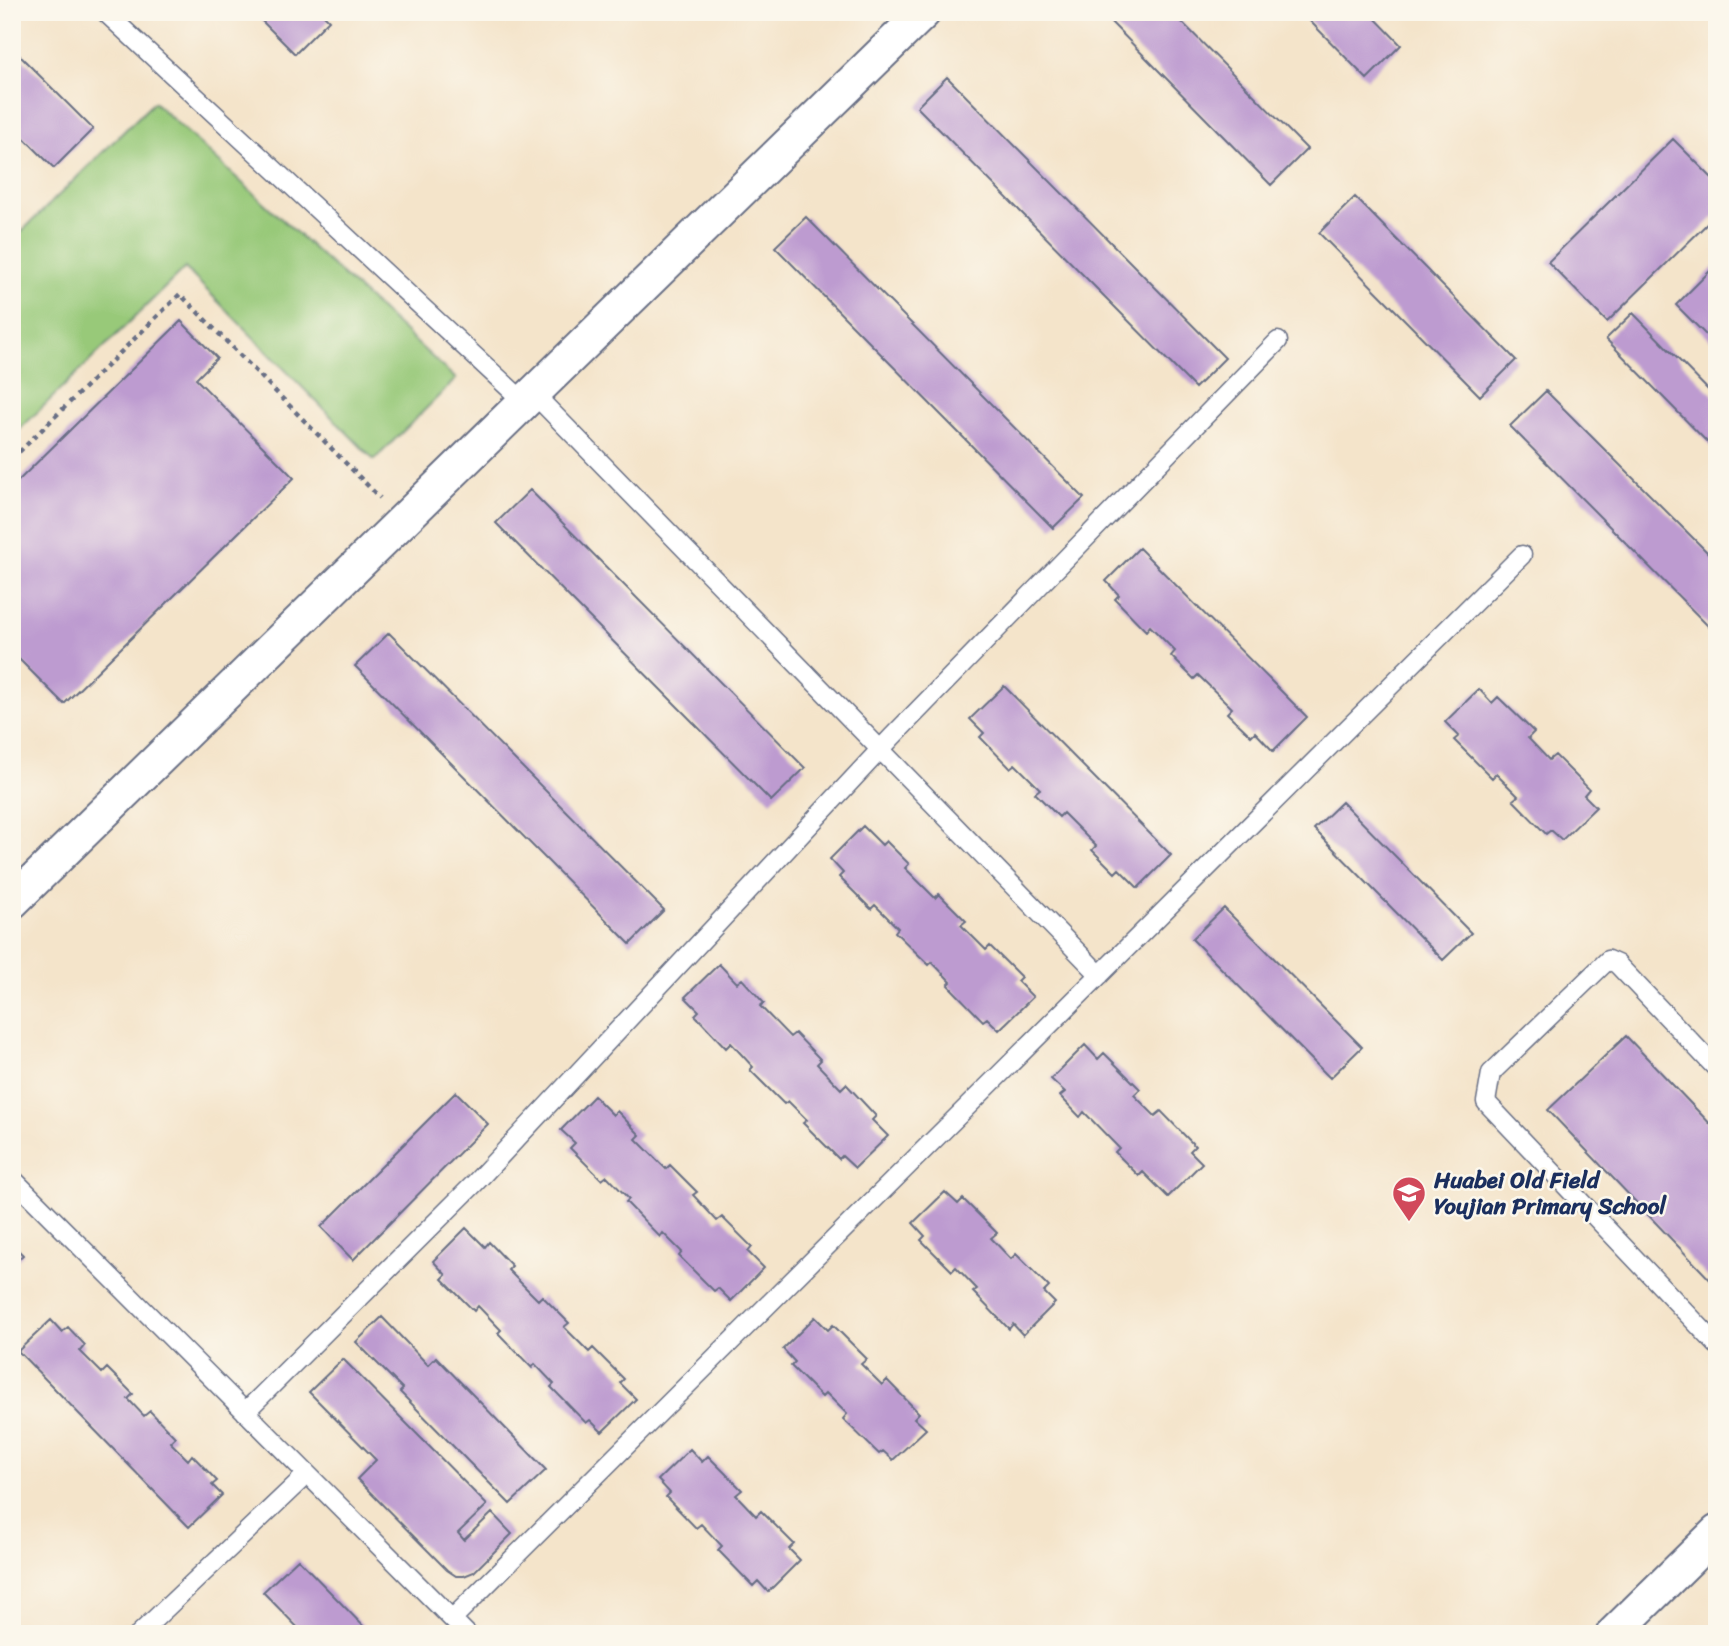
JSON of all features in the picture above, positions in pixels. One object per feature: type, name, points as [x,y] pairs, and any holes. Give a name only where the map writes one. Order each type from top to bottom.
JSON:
[{"type":"street","points":[[12,902],[923,12]]},
{"type":"street","points":[[1613,1634],[1717,1532]]},
{"type":"lane","points":[[105,12],[529,398],[1100,975]]},
{"type":"lane","points":[[246,1412],[475,1183],[880,750],[1278,341]]},
{"type":"lane","points":[[452,1619],[1522,555]]},
{"type":"lane","points":[[1717,1069],[1617,964],[1608,960],[1491,1073],[1486,1102],[1717,1345]]},
{"type":"lane","points":[[12,1178],[467,1634]]},
{"type":"lane","points":[[139,1634],[307,1474]]},
{"type":"path","points":[[12,459],[180,294],[403,520]]},
{"type":"green space","points":[[154,102],[456,379],[374,460],[185,268],[12,437],[12,241]]},
{"type":"building","points":[[253,12],[321,12],[329,20],[295,54]]},
{"type":"building","points":[[1101,12],[1172,12],[1307,149],[1271,185]]},
{"type":"building","points":[[1301,12],[1369,12],[1401,45],[1367,79]]},
{"type":"building","points":[[12,48],[93,129],[54,168],[12,126]]},
{"type":"building","points":[[947,77],[1225,358],[1195,388],[917,107]]},
{"type":"building","points":[[1673,139],[1717,183],[1717,214],[1607,322],[1548,262]]},
{"type":"building","points":[[1355,197],[1516,360],[1480,396],[1319,233]]},
{"type":"building","points":[[806,217],[1084,498],[1053,528],[775,247]]},
{"type":"building","points":[[1717,264],[1717,346],[1676,305]]},
{"type":"building","points":[[1633,313],[1717,399],[1717,452],[1606,339]]},
{"type":"building","points":[[181,321],[217,358],[196,379],[294,478],[64,704],[12,652],[12,487]]},
{"type":"building","points":[[1546,391],[1717,562],[1717,635],[1510,426]]},
{"type":"building","points":[[530,490],[805,768],[771,801],[496,523]]},
{"type":"building","points":[[1139,548],[1307,717],[1273,751],[1255,732],[1251,736],[1227,713],[1232,708],[1198,675],[1194,679],[1171,656],[1175,651],[1150,626],[1146,631],[1115,599],[1119,595],[1106,581]]},
{"type":"building","points":[[389,633],[664,910],[630,944],[355,666]]},
{"type":"building","points":[[1004,686],[1171,855],[1138,888],[1119,869],[1115,873],[1092,850],[1096,846],[1063,813],[1059,817],[1035,793],[1040,789],[1015,764],[1010,768],[980,737],[984,733],[970,719]]},
{"type":"building","points":[[1479,689],[1492,703],[1498,697],[1534,732],[1528,738],[1549,760],[1555,755],[1589,789],[1584,795],[1596,807],[1562,840],[1551,830],[1546,834],[1513,800],[1518,796],[1496,774],[1492,778],[1454,740],[1459,736],[1445,722]]},
{"type":"building","points":[[1342,802],[1471,933],[1443,960],[1314,829]]},
{"type":"building","points":[[863,826],[882,845],[886,841],[909,864],[905,868],[935,898],[939,894],[966,921],[961,925],[986,950],[990,946],[1021,977],[1017,981],[1033,997],[999,1030],[987,1018],[983,1021],[948,985],[951,982],[932,962],[929,965],[895,932],[898,928],[875,905],[871,909],[839,877],[843,873],[830,859]]},
{"type":"building","points":[[1224,908],[1362,1047],[1330,1078],[1192,939]]},
{"type":"building","points":[[719,964],[737,983],[742,979],[764,1003],[760,1006],[790,1037],[795,1033],[821,1060],[817,1064],[841,1089],[846,1084],[876,1116],[872,1120],[888,1136],[855,1168],[842,1156],[839,1159],[803,1123],[807,1120],[788,1101],[784,1104],[750,1070],[753,1067],[731,1043],[726,1048],[695,1015],[699,1011],[685,997]]},
{"type":"building","points":[[1626,1036],[1717,1131],[1717,1287],[1548,1110]]},
{"type":"building","points":[[1085,1045],[1098,1059],[1104,1053],[1140,1089],[1134,1095],[1155,1116],[1161,1111],[1195,1146],[1190,1151],[1202,1163],[1168,1197],[1143,1172],[1139,1176],[1115,1152],[1119,1148],[1084,1112],[1080,1117],[1060,1096],[1065,1092],[1051,1079]]},
{"type":"building","points":[[456,1092],[488,1124],[353,1260],[321,1227]]},
{"type":"building","points":[[594,1096],[613,1115],[617,1111],[640,1135],[636,1139],[666,1169],[670,1165],[697,1192],[693,1195],[717,1221],[722,1217],[752,1247],[748,1252],[764,1268],[731,1301],[718,1288],[714,1291],[679,1256],[682,1252],[663,1233],[660,1237],[626,1202],[629,1199],[607,1176],[602,1180],[570,1148],[575,1143],[561,1130]]},
{"type":"building","points":[[945,1192],[958,1204],[963,1199],[997,1233],[991,1238],[1011,1259],[1016,1254],[1049,1287],[1044,1292],[1055,1303],[1023,1335],[1013,1324],[1009,1329],[973,1292],[977,1289],[956,1267],[952,1271],[921,1240],[925,1236],[913,1223]]},
{"type":"building","points":[[466,1228],[485,1247],[489,1242],[512,1266],[508,1270],[538,1300],[542,1296],[569,1323],[564,1327],[589,1352],[593,1348],[624,1379],[620,1383],[636,1399],[602,1432],[590,1420],[586,1423],[551,1387],[554,1384],[535,1364],[532,1368],[498,1333],[501,1330],[478,1306],[474,1311],[442,1279],[446,1275],[433,1261]]},
{"type":"building","points":[[12,1244],[23,1255],[12,1265]]},
{"type":"building","points":[[382,1317],[428,1365],[436,1357],[546,1470],[510,1504],[400,1392],[403,1389],[356,1342]]},
{"type":"building","points":[[815,1317],[828,1330],[833,1325],[867,1359],[861,1364],[882,1385],[887,1380],[919,1413],[914,1418],[926,1429],[893,1460],[883,1451],[879,1454],[843,1419],[847,1414],[826,1393],[822,1397],[791,1366],[795,1362],[783,1349]]},
{"type":"building","points":[[51,1320],[62,1332],[68,1327],[85,1345],[80,1351],[102,1373],[107,1368],[133,1394],[128,1399],[144,1416],[150,1411],[175,1437],[170,1442],[188,1460],[192,1455],[217,1481],[212,1485],[222,1495],[189,1527],[18,1351]]},
{"type":"building","points":[[343,1359],[487,1505],[458,1533],[464,1540],[492,1513],[512,1534],[474,1572],[456,1576],[447,1570],[357,1479],[376,1460],[309,1392]]},
{"type":"building","points":[[690,1449],[702,1462],[708,1456],[742,1490],[736,1495],[756,1516],[761,1511],[794,1544],[789,1549],[800,1560],[768,1592],[758,1581],[753,1586],[718,1550],[722,1546],[701,1524],[696,1528],[666,1497],[670,1493],[658,1480]]},
{"type":"building","points":[[298,1559],[371,1634],[304,1634],[263,1592]]},
{"type":"place","name":"Huabei Old Field Youjian Primary School","points":[[1409,1223]]}]
